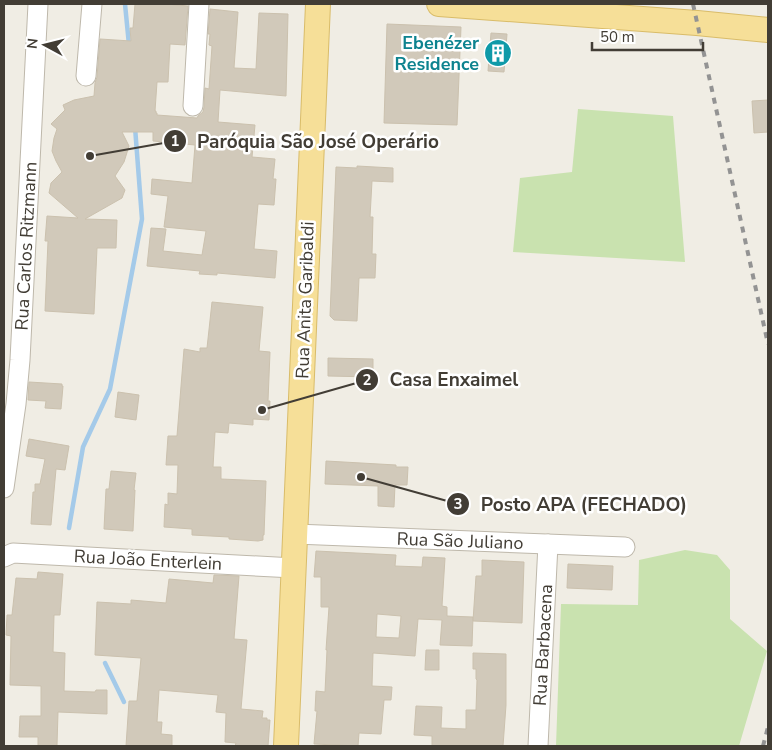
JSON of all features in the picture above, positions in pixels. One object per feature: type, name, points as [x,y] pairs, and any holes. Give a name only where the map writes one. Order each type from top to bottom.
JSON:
[{"type":"main road","name":"Rua Anita Garibaldi","points":[[286,746],[318,4]]},
{"type":"main road","points":[[439,4],[768,30]]},
{"type":"street","name":"Rua Carlos Ritzmann","points":[[4,488],[20,360],[38,4]]},
{"type":"street","points":[[86,76],[92,4]]},
{"type":"street","points":[[193,106],[199,4]]},
{"type":"street","name":"Rua São Juliano","points":[[295,534],[625,547]]},
{"type":"street","name":"Rua Barbacena","points":[[538,746],[548,544]]},
{"type":"street","name":"Rua João Enterlein","points":[[4,557],[13,553],[294,568]]},
{"type":"green space","points":[[578,109],[673,116],[685,262],[513,252],[520,178],[572,172]]},
{"type":"green space","points":[[685,550],[717,555],[730,570],[730,619],[767,651],[739,746],[556,746],[561,604],[638,605],[639,560]]},
{"type":"building","points":[[135,4],[188,6],[185,45],[170,44],[168,82],[157,82],[155,111],[157,115],[197,118],[203,112],[205,88],[209,89],[212,46],[209,45],[210,34],[208,34],[210,9],[238,12],[234,68],[256,69],[259,13],[288,14],[286,96],[220,90],[218,122],[255,125],[252,157],[275,159],[273,179],[276,179],[274,205],[258,204],[254,249],[277,251],[275,278],[217,273],[217,275],[199,274],[200,271],[147,266],[151,228],[166,229],[163,251],[202,255],[206,231],[164,227],[168,196],[151,194],[152,179],[192,183],[195,145],[153,141],[153,132],[122,132],[129,146],[124,162],[115,176],[125,190],[122,198],[85,219],[117,220],[116,248],[97,248],[94,314],[45,311],[48,241],[45,241],[47,216],[78,218],[49,193],[51,183],[62,172],[52,151],[57,129],[51,124],[65,110],[63,105],[74,100],[94,96],[100,39],[131,41],[130,28],[133,28]]},
{"type":"building","points":[[387,24],[461,27],[457,125],[384,123]]},
{"type":"building","name":"Ebenézer Residence","points":[[491,33],[507,34],[504,72],[488,71]]},
{"type":"building","points":[[768,100],[768,132],[754,133],[752,101]]},
{"type":"building","points":[[357,166],[393,168],[393,182],[372,181],[370,217],[373,217],[372,254],[376,254],[375,278],[359,278],[357,321],[334,320],[330,316],[336,167],[357,168]]},
{"type":"building","points":[[212,302],[263,307],[259,351],[270,352],[269,420],[253,419],[253,425],[229,423],[228,433],[215,432],[213,467],[221,467],[221,479],[266,481],[263,540],[192,535],[192,529],[164,527],[165,504],[168,505],[168,493],[177,494],[178,465],[166,465],[168,436],[177,436],[184,349],[200,352],[200,348],[207,348]]},
{"type":"building","points":[[328,358],[373,359],[373,377],[328,376]]},
{"type":"building","points":[[29,382],[62,384],[61,409],[45,408],[46,401],[28,400]]},
{"type":"building","points":[[118,392],[139,395],[136,420],[115,417]]},
{"type":"building","points":[[29,439],[69,446],[65,470],[56,469],[51,525],[31,524],[33,492],[35,492],[35,484],[40,484],[45,459],[26,456]]},
{"type":"building","points":[[326,461],[408,467],[407,485],[395,485],[394,507],[378,506],[378,486],[325,484]]},
{"type":"building","points":[[111,471],[136,473],[133,531],[104,529],[106,489],[109,489]]},
{"type":"building","points":[[316,551],[396,555],[395,566],[422,567],[423,557],[445,558],[442,606],[447,607],[447,616],[473,617],[472,646],[440,645],[442,620],[418,619],[415,656],[373,653],[372,686],[392,687],[391,700],[384,700],[381,734],[359,733],[358,746],[314,744],[317,711],[315,711],[316,691],[325,692],[329,607],[321,607],[321,577],[314,577]],"holes":[[[377,614],[401,616],[399,638],[376,637]]]},
{"type":"building","points":[[482,560],[524,562],[522,623],[473,621],[476,576],[482,576]]},
{"type":"building","points":[[568,564],[613,566],[612,590],[567,588]]},
{"type":"building","points":[[38,572],[63,574],[60,615],[54,615],[53,652],[65,653],[64,691],[95,692],[96,690],[107,690],[107,714],[58,712],[56,746],[38,746],[38,737],[19,737],[20,716],[41,716],[41,686],[10,685],[11,636],[6,635],[7,615],[12,615],[16,578],[37,579]]},
{"type":"building","points":[[214,575],[239,576],[234,639],[247,640],[241,709],[263,711],[262,718],[270,720],[268,746],[235,746],[236,743],[225,742],[226,713],[216,712],[218,695],[159,690],[157,722],[162,722],[161,734],[172,735],[172,746],[126,746],[129,701],[137,701],[141,658],[95,655],[97,602],[131,604],[131,600],[166,603],[169,579],[213,583]]},
{"type":"building","points":[[426,650],[439,650],[439,670],[425,670]]},
{"type":"building","points":[[473,653],[506,654],[506,705],[503,746],[432,746],[432,736],[414,735],[416,706],[442,707],[441,728],[466,729],[466,710],[476,710],[477,680],[476,669],[473,669]]},
{"type":"waterway","points":[[125,4],[129,45]]},
{"type":"waterway","points":[[69,528],[83,447],[110,389],[142,219],[135,127]]},
{"type":"waterway","points":[[105,663],[124,702]]},
{"type":"railway","points":[[693,4],[768,344]]},
{"type":"railway","points":[[763,746],[768,727]]},
{"type":"place","name":"Ebenézer Residence","points":[[498,53]]},
{"type":"place","name":"Paróquia São José Operário","points":[[90,156]]},
{"type":"place","name":"Casa Enxaimel","points":[[262,410]]},
{"type":"place","name":"Posto APA (FECHADO)","points":[[361,477]]}]
